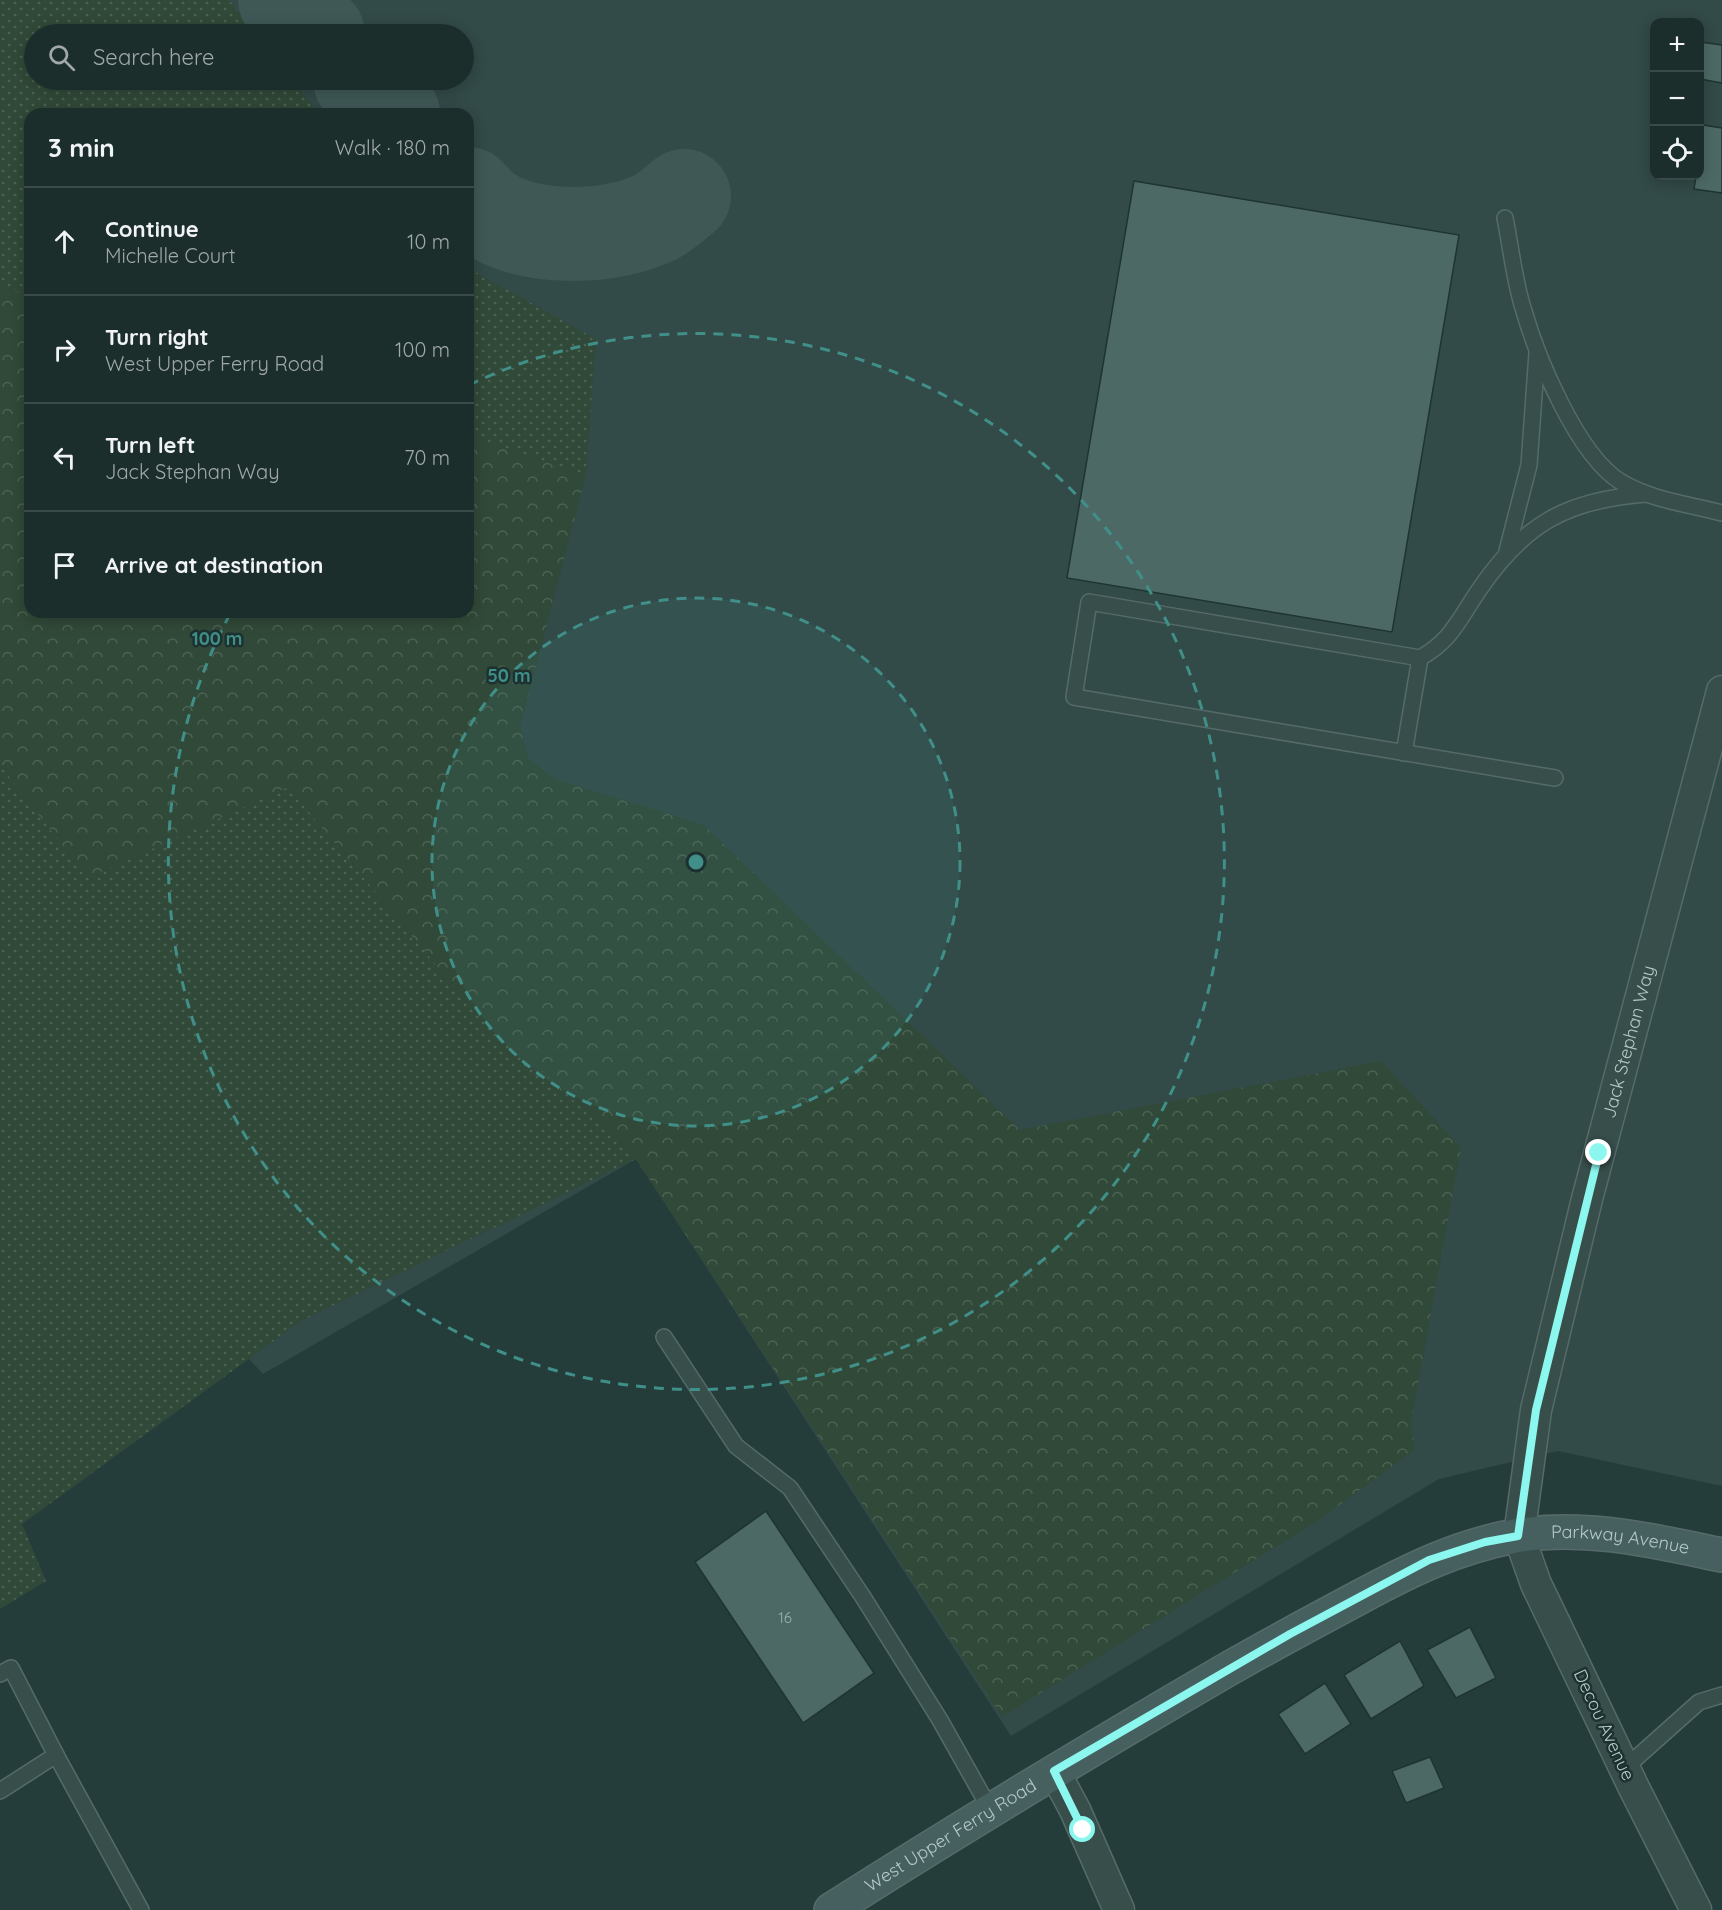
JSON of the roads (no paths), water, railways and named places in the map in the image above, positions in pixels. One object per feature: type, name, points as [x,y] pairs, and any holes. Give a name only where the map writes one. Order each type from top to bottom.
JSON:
[{"type":"main road","name":"Parkway Avenue","points":[[1518,1536],[1577,1532],[1635,1537],[1722,1556]]},
{"type":"main road","name":"West Upper Ferry Road","points":[[831,1910],[990,1809],[1290,1634],[1429,1560],[1485,1542],[1518,1536]]},
{"type":"street","name":"Jack Stephan Way","points":[[1518,1536],[1536,1410],[1584,1210],[1722,691]]},
{"type":"street","name":"Decou Avenue","points":[[1518,1536],[1536,1584],[1696,1910]]},
{"type":"street","points":[[1054,1771],[1075,1810],[1119,1910]]},
{"type":"lane","points":[[1505,218],[1522,307],[1537,349],[1570,420],[1596,460],[1620,481],[1646,494],[1722,513]]},
{"type":"lane","points":[[1507,551],[1529,465],[1537,349]]},
{"type":"lane","points":[[1555,778],[1074,697],[1089,603],[1420,658],[1437,648],[1454,632],[1478,591],[1507,551],[1540,524],[1570,509],[1609,497],[1646,494]]},
{"type":"lane","points":[[1404,753],[1420,658]]},
{"type":"lane","points":[[664,1337],[736,1446],[790,1488],[869,1606],[940,1720],[990,1809]]},
{"type":"lane","points":[[0,1674],[11,1668],[141,1910]]},
{"type":"lane","points":[[1625,1768],[1699,1701],[1722,1695]]},
{"type":"lane","points":[[0,1791],[56,1755]]}]
